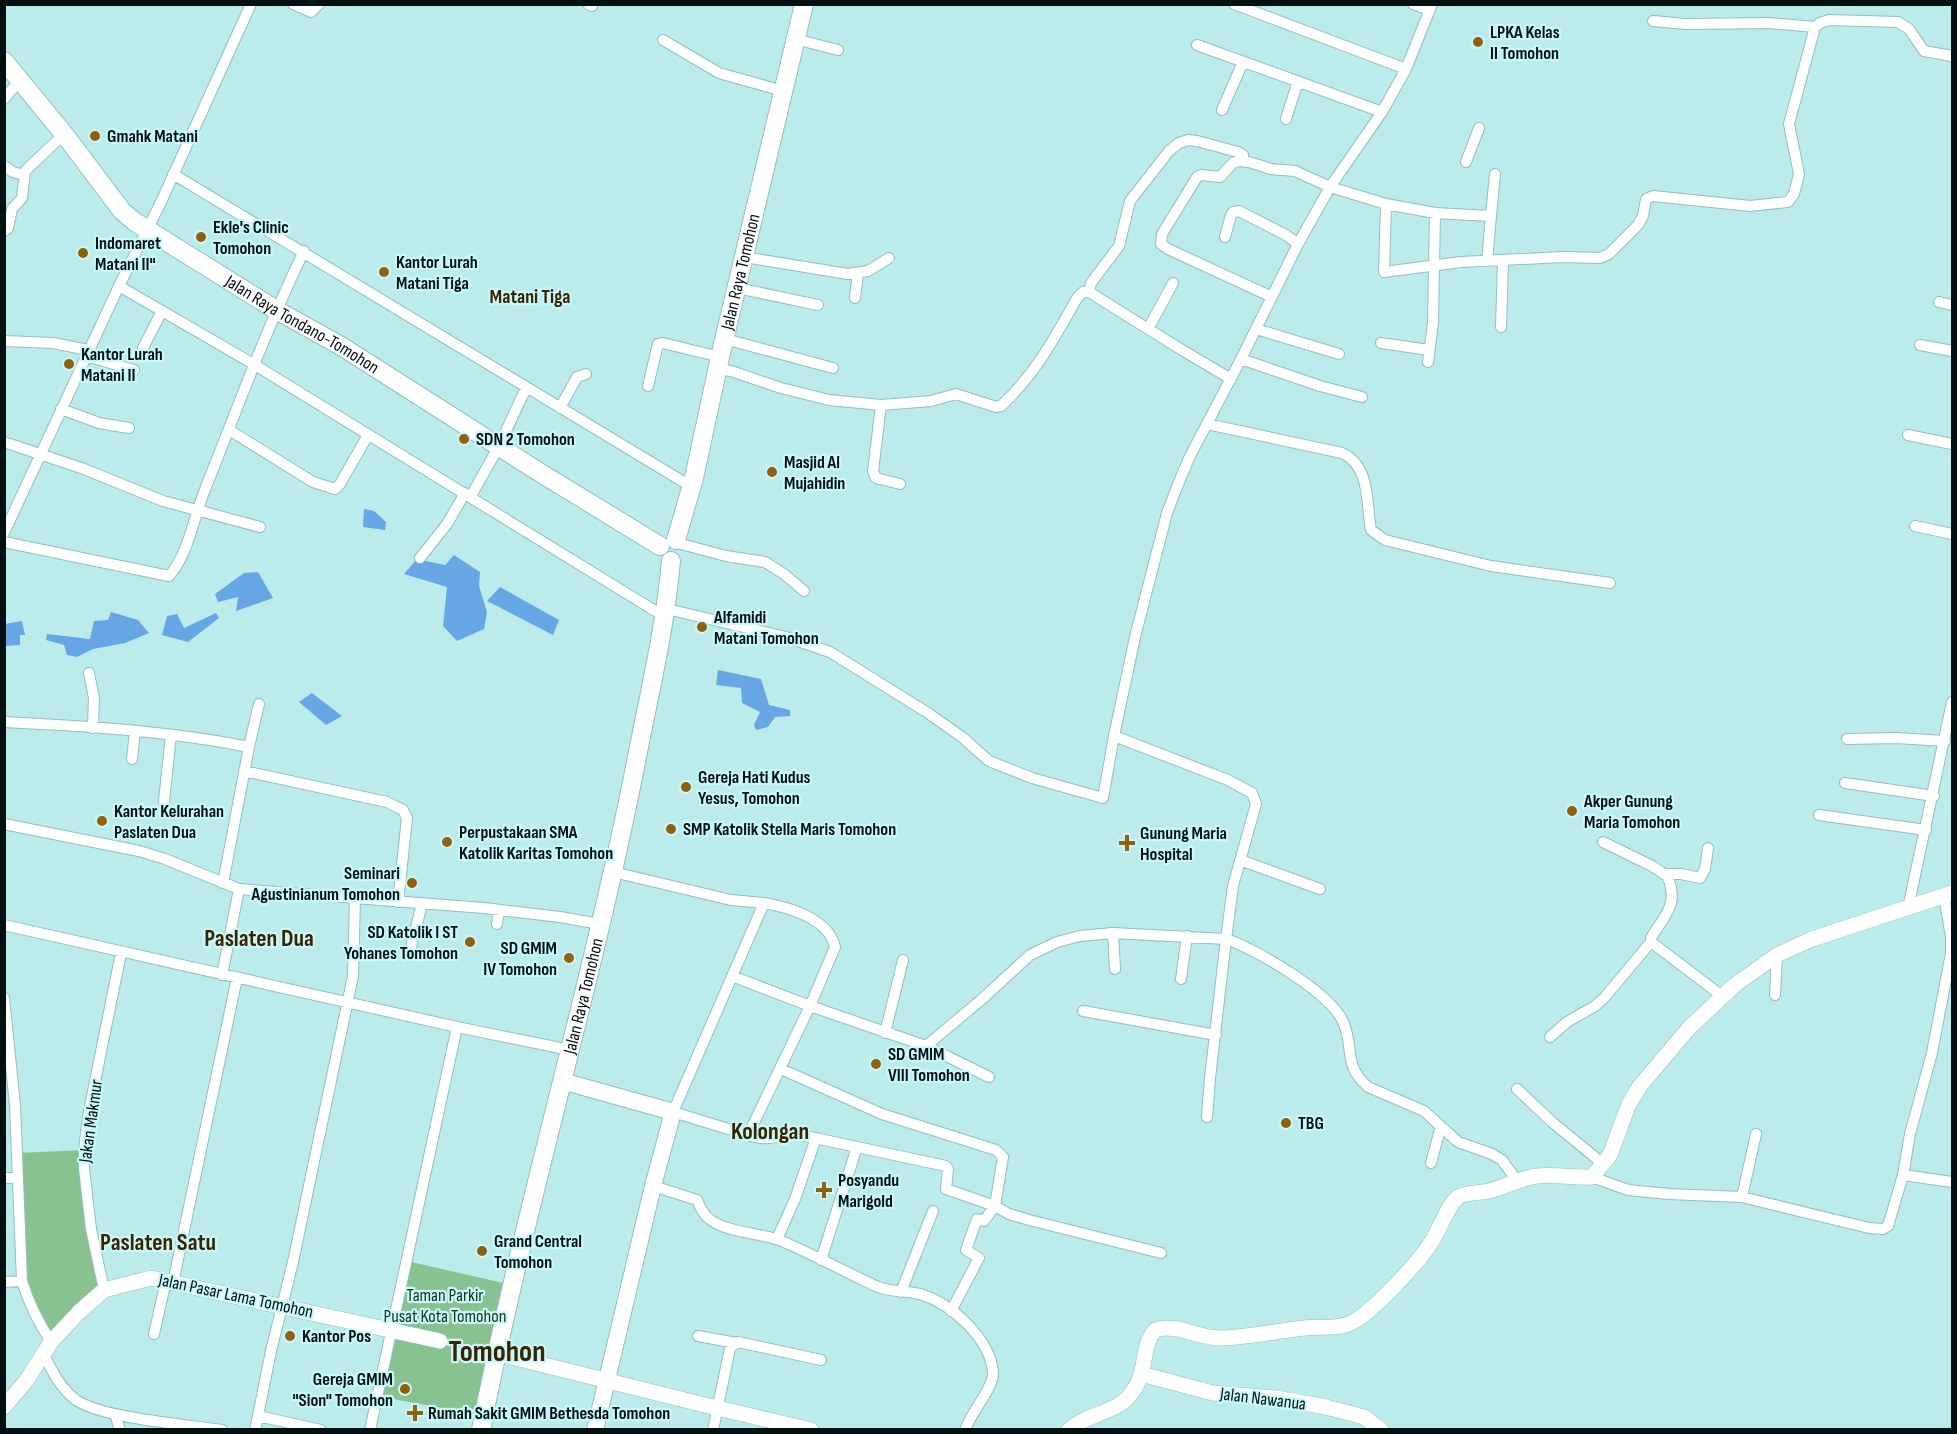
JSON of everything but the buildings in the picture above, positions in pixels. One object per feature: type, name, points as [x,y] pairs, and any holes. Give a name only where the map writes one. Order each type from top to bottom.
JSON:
[{"type":"highway","name":"Jalan Raya Tomohon","points":[[481,1430],[521,1245],[613,872],[666,613],[671,561],[661,555],[672,543],[692,487],[718,363],[804,4]]},
{"type":"highway","name":"Jalan Raya Tondano-Tomohon","points":[[4,61],[64,134],[122,211],[148,230],[278,311],[341,346],[643,537],[672,543]]},
{"type":"main road","points":[[1069,1430],[1076,1424],[1129,1397],[1141,1374],[1147,1344],[1155,1330],[1164,1327],[1173,1328],[1196,1335],[1218,1338],[1308,1327],[1332,1327],[1353,1322],[1419,1260],[1430,1246],[1452,1204],[1459,1196],[1550,1175],[1592,1177],[1610,1155],[1629,1104],[1640,1086],[1689,1028],[1722,996],[1777,955],[1812,939],[1948,894]]},
{"type":"main road","points":[[562,1081],[673,1112],[652,1186],[595,1430]]},
{"type":"main road","name":"Jalan Pasar Lama Tomohon","points":[[4,1407],[47,1348],[79,1312],[104,1290],[151,1278],[391,1328],[440,1341]]},
{"type":"main road","points":[[496,1353],[811,1430]]},
{"type":"main road","name":"Jalan Nawanua","points":[[1141,1374],[1213,1393],[1276,1398],[1326,1407],[1364,1417],[1381,1430]]},
{"type":"street","points":[[4,533],[42,455],[87,353],[148,230],[251,4]]},
{"type":"street","points":[[293,4],[310,12],[319,4]]},
{"type":"street","points":[[1234,4],[1406,69]]},
{"type":"street","points":[[119,286],[255,365],[666,613],[786,637],[830,652],[928,713],[989,761],[1032,778],[1103,798],[1135,637],[1167,513],[1189,458],[1298,244],[1330,187],[1382,112],[1406,69],[1431,7],[1413,4]]},
{"type":"street","points":[[1386,204],[1384,272],[1487,261],[1604,257],[1641,221],[1648,196],[1660,195],[1750,206],[1788,202],[1794,194],[1799,174],[1789,124],[1815,27],[1820,23],[1829,20],[1898,22],[1909,29],[1924,51],[1953,56]]},
{"type":"street","points":[[1653,21],[1686,24],[1769,23],[1815,27]]},
{"type":"street","points":[[795,39],[838,50]]},
{"type":"street","points":[[663,40],[728,77],[783,91]]},
{"type":"street","points":[[1197,45],[1382,112]]},
{"type":"street","points":[[1222,110],[1243,62]]},
{"type":"street","points":[[4,99],[20,80]]},
{"type":"street","points":[[1286,119],[1298,81]]},
{"type":"street","points":[[1466,162],[1479,128]]},
{"type":"street","points":[[4,231],[8,228],[12,209],[22,198],[25,171],[64,134]]},
{"type":"street","points":[[1089,292],[1091,284],[1119,246],[1130,201],[1169,151],[1179,143],[1197,141],[1238,152],[1243,155],[1243,161]]},
{"type":"street","points":[[1272,297],[1168,249],[1161,243],[1162,234],[1194,179],[1201,175],[1220,177],[1233,163],[1243,161],[1271,169],[1295,171],[1330,187],[1386,204],[1435,213],[1491,216]]},
{"type":"street","points":[[4,166],[23,175]]},
{"type":"street","points":[[173,174],[692,487]]},
{"type":"street","points":[[1487,261],[1495,174]]},
{"type":"street","points":[[1225,237],[1231,215],[1239,211],[1286,235],[1298,244]]},
{"type":"street","points":[[1428,362],[1432,323],[1435,213]]},
{"type":"street","points":[[4,542],[169,576],[178,567],[229,430],[304,251]]},
{"type":"street","points":[[744,257],[830,272],[858,273],[868,271],[889,258]]},
{"type":"street","points":[[1502,327],[1503,261]]},
{"type":"street","points":[[855,298],[858,273]]},
{"type":"street","points":[[1148,329],[1173,283]]},
{"type":"street","points":[[737,288],[818,305]]},
{"type":"street","points":[[648,386],[656,346],[660,343],[781,388],[829,400],[881,405],[918,402],[956,394],[990,407],[1001,406],[1039,363],[1077,298],[1083,292],[1089,292],[1231,379]]},
{"type":"street","points":[[1939,302],[1953,305]]},
{"type":"street","points":[[143,348],[162,311]]},
{"type":"street","points":[[1256,329],[1339,354]]},
{"type":"street","points":[[725,339],[833,368]]},
{"type":"street","points":[[4,341],[53,343],[134,370]]},
{"type":"street","points":[[1381,343],[1429,350]]},
{"type":"street","points":[[1920,345],[1953,351]]},
{"type":"street","points":[[1241,359],[1320,386],[1362,397]]},
{"type":"street","points":[[560,408],[577,377],[586,374]]},
{"type":"street","points":[[420,558],[468,495],[499,446],[526,388]]},
{"type":"street","points":[[881,405],[873,471],[876,478],[900,484]]},
{"type":"street","points":[[61,409],[99,423],[129,428]]},
{"type":"street","points":[[1207,424],[1342,453],[1350,457],[1357,464],[1365,487],[1371,530],[1385,540],[1491,566],[1610,583]]},
{"type":"street","points":[[229,430],[313,482],[335,489],[368,435]]},
{"type":"street","points":[[1908,435],[1953,444]]},
{"type":"street","points":[[4,442],[84,469],[163,501],[260,527]]},
{"type":"street","points":[[1915,526],[1953,534]]},
{"type":"street","points":[[672,543],[726,556],[765,562],[804,591]]},
{"type":"street","points":[[89,673],[93,698],[93,728]]},
{"type":"street","points":[[1908,908],[1953,702]]},
{"type":"street","points":[[223,883],[259,704]]},
{"type":"street","points":[[4,722],[135,731],[249,747]]},
{"type":"street","points":[[132,759],[135,731]]},
{"type":"street","points":[[164,801],[171,735]]},
{"type":"street","points":[[1114,736],[1228,780],[1252,793],[1256,804],[1233,886],[1207,1117]]},
{"type":"street","points":[[1847,740],[1896,738],[1945,741]]},
{"type":"street","points":[[244,771],[387,802],[403,810],[407,818],[398,902]]},
{"type":"street","points":[[1845,783],[1934,796]]},
{"type":"street","points":[[1819,815],[1926,830]]},
{"type":"street","points":[[4,824],[139,851],[239,889],[499,910],[560,916],[600,924]]},
{"type":"street","points":[[1603,842],[1665,874],[1681,874],[1700,878],[1705,869],[1708,848]]},
{"type":"street","points":[[1239,860],[1320,889]]},
{"type":"street","points":[[613,872],[705,894],[788,907],[820,925],[834,943],[834,952],[810,1006],[748,1135]]},
{"type":"street","points":[[1550,1037],[1567,1022],[1595,1006],[1604,998],[1651,942],[1651,938],[1671,904],[1672,891],[1665,874]]},
{"type":"street","points":[[222,975],[239,889]]},
{"type":"street","points":[[1592,1177],[1628,1190],[1742,1197],[1839,1222],[1876,1229],[1888,1226],[1903,1175],[1910,1134],[1932,1053],[1951,953],[1948,894]]},
{"type":"street","points":[[255,1430],[296,1251],[354,967],[355,898]]},
{"type":"street","points":[[764,903],[673,1112],[766,1140],[785,1134],[816,1138],[946,1166],[948,1167],[946,1189],[995,1206],[1018,1217],[1161,1253]]},
{"type":"street","points":[[411,947],[422,904]]},
{"type":"street","points":[[496,924],[499,910]]},
{"type":"street","points":[[4,925],[121,953],[570,1050]]},
{"type":"street","points":[[1113,933],[1115,969]]},
{"type":"street","points":[[927,1046],[1030,955],[1057,942],[1080,936],[1113,933],[1226,939],[1250,949],[1282,968],[1331,1004],[1345,1025],[1349,1054],[1360,1080],[1378,1092],[1424,1111],[1458,1142],[1502,1160],[1517,1181]]},
{"type":"street","points":[[1181,979],[1187,936]]},
{"type":"street","points":[[1651,942],[1722,996]]},
{"type":"street","name":"Jakan Makmur","points":[[104,1290],[90,1221],[84,1150],[88,1116],[121,953]]},
{"type":"street","points":[[1775,995],[1777,955]]},
{"type":"street","points":[[885,1033],[903,960]]},
{"type":"street","points":[[732,976],[885,1033],[927,1046],[989,1077]]},
{"type":"street","points":[[154,1334],[169,1282],[237,978]]},
{"type":"street","points":[[4,998],[10,1105],[18,1178],[22,1281],[27,1300],[64,1388],[77,1400],[115,1414],[222,1430]]},
{"type":"street","points":[[1083,1011],[1216,1035]]},
{"type":"street","points":[[370,1430],[457,1027]]},
{"type":"street","points":[[781,1069],[882,1114],[996,1150],[1003,1157],[995,1206],[984,1221],[977,1219],[966,1250],[979,1258],[951,1311]]},
{"type":"street","points":[[1517,1089],[1552,1122],[1602,1163]]},
{"type":"street","points":[[1431,1163],[1441,1126]]},
{"type":"street","points":[[1742,1197],[1756,1134]]},
{"type":"street","points":[[777,1239],[795,1199],[816,1138]]},
{"type":"street","points":[[821,1260],[856,1147]]},
{"type":"street","points":[[1903,1175],[1953,1182]]},
{"type":"street","points":[[4,1178],[18,1178]]},
{"type":"street","points":[[652,1186],[697,1200],[706,1216],[714,1221],[738,1231],[777,1239],[887,1290],[923,1295],[964,1320],[984,1343],[993,1374],[965,1430]]},
{"type":"street","points":[[901,1292],[933,1211]]},
{"type":"street","points":[[4,1282],[22,1281]]},
{"type":"street","points":[[698,1336],[752,1344],[821,1360]]},
{"type":"street","points":[[713,1430],[730,1348],[736,1343]]},
{"type":"street","points":[[115,1414],[120,1430]]},
{"type":"street","points":[[258,1416],[321,1430]]},
{"type":"green space","points":[[84,1150],[104,1290],[51,1342],[27,1300],[17,1153]]},
{"type":"green space","name":"Taman Parkir Pusat Kota Tomohon","points":[[407,1261],[512,1285],[484,1416],[377,1396]]},
{"type":"water","points":[[364,509],[374,511],[386,522],[385,530],[363,527]]},
{"type":"water","points":[[454,555],[480,572],[479,586],[487,612],[484,629],[457,641],[443,626],[447,587],[404,574],[417,559],[445,565]]},
{"type":"water","points":[[258,572],[273,598],[236,611],[238,597],[218,602],[215,594],[244,573]]},
{"type":"water","points":[[500,587],[559,620],[553,635],[487,601]]},
{"type":"water","points":[[111,612],[138,620],[149,633],[125,643],[93,649],[77,657],[67,655],[64,645],[46,640],[47,634],[90,639],[94,621],[108,620]]},
{"type":"water","points":[[216,613],[219,618],[188,642],[162,635],[167,616],[177,614],[184,628]]},
{"type":"water","points":[[22,621],[25,635],[20,635],[20,645],[5,646],[5,624]]},
{"type":"water","points":[[718,670],[761,679],[769,705],[790,710],[790,716],[775,717],[768,727],[756,730],[754,725],[760,712],[742,703],[741,688],[716,685]]},
{"type":"water","points":[[312,693],[342,716],[326,725],[299,702]]},
{"type":"place","name":"LPKA Kelas II Tomohon","points":[[1478,42]]},
{"type":"place","name":"Gmahk Matani","points":[[95,136]]},
{"type":"place","name":"Ekle's Clinic Tomohon","points":[[201,237]]},
{"type":"place","name":"Indomaret Matani II\"","points":[[83,253]]},
{"type":"place","name":"Kantor Lurah Matani Tiga","points":[[384,272]]},
{"type":"place","name":"Kantor Lurah Matani II","points":[[69,364]]},
{"type":"place","name":"SDN 2 Tomohon","points":[[464,439]]},
{"type":"place","name":"Masjid Al Mujahidin","points":[[772,472]]},
{"type":"place","name":"Alfamidi Matani Tomohon","points":[[702,627]]},
{"type":"place","name":"Gereja Hati Kudus Yesus, Tomohon","points":[[686,787]]},
{"type":"place","name":"Akper Gunung Maria Tomohon","points":[[1572,811]]},
{"type":"place","name":"Kantor Kelurahan Paslaten Dua","points":[[102,821]]},
{"type":"place","name":"SMP Katolik Stella Maris Tomohon","points":[[671,829]]},
{"type":"place","name":"Perpustakaan SMA Katolik Karitas Tomohon","points":[[447,842]]},
{"type":"place","name":"Gunung Maria Hospital","points":[[1127,843]]},
{"type":"place","name":"Seminari Agustinianum Tomohon","points":[[412,883]]},
{"type":"place","name":"SD Katolik I ST Yohanes Tomohon","points":[[470,942]]},
{"type":"place","name":"SD GMIM IV Tomohon","points":[[569,958]]},
{"type":"place","name":"SD GMIM VIII Tomohon","points":[[876,1064]]},
{"type":"place","name":"TBG","points":[[1286,1123]]},
{"type":"place","name":"Posyandu Marigold","points":[[824,1190]]},
{"type":"place","name":"Grand Central Tomohon","points":[[482,1251]]},
{"type":"place","name":"Kantor Pos","points":[[290,1336]]},
{"type":"place","name":"Gereja GMIM \"Sion\" Tomohon","points":[[405,1389]]},
{"type":"place","name":"Rumah Sakit GMIM Bethesda Tomohon","points":[[415,1413]]},
{"type":"district","name":"Matani Tiga","points":[[530,297]]},
{"type":"district","name":"Paslaten Dua","points":[[259,938]]},
{"type":"district","name":"Kolongan","points":[[770,1131]]},
{"type":"district","name":"Paslaten Satu","points":[[158,1242]]},
{"type":"district","name":"Tomohon","points":[[497,1352]]}]
